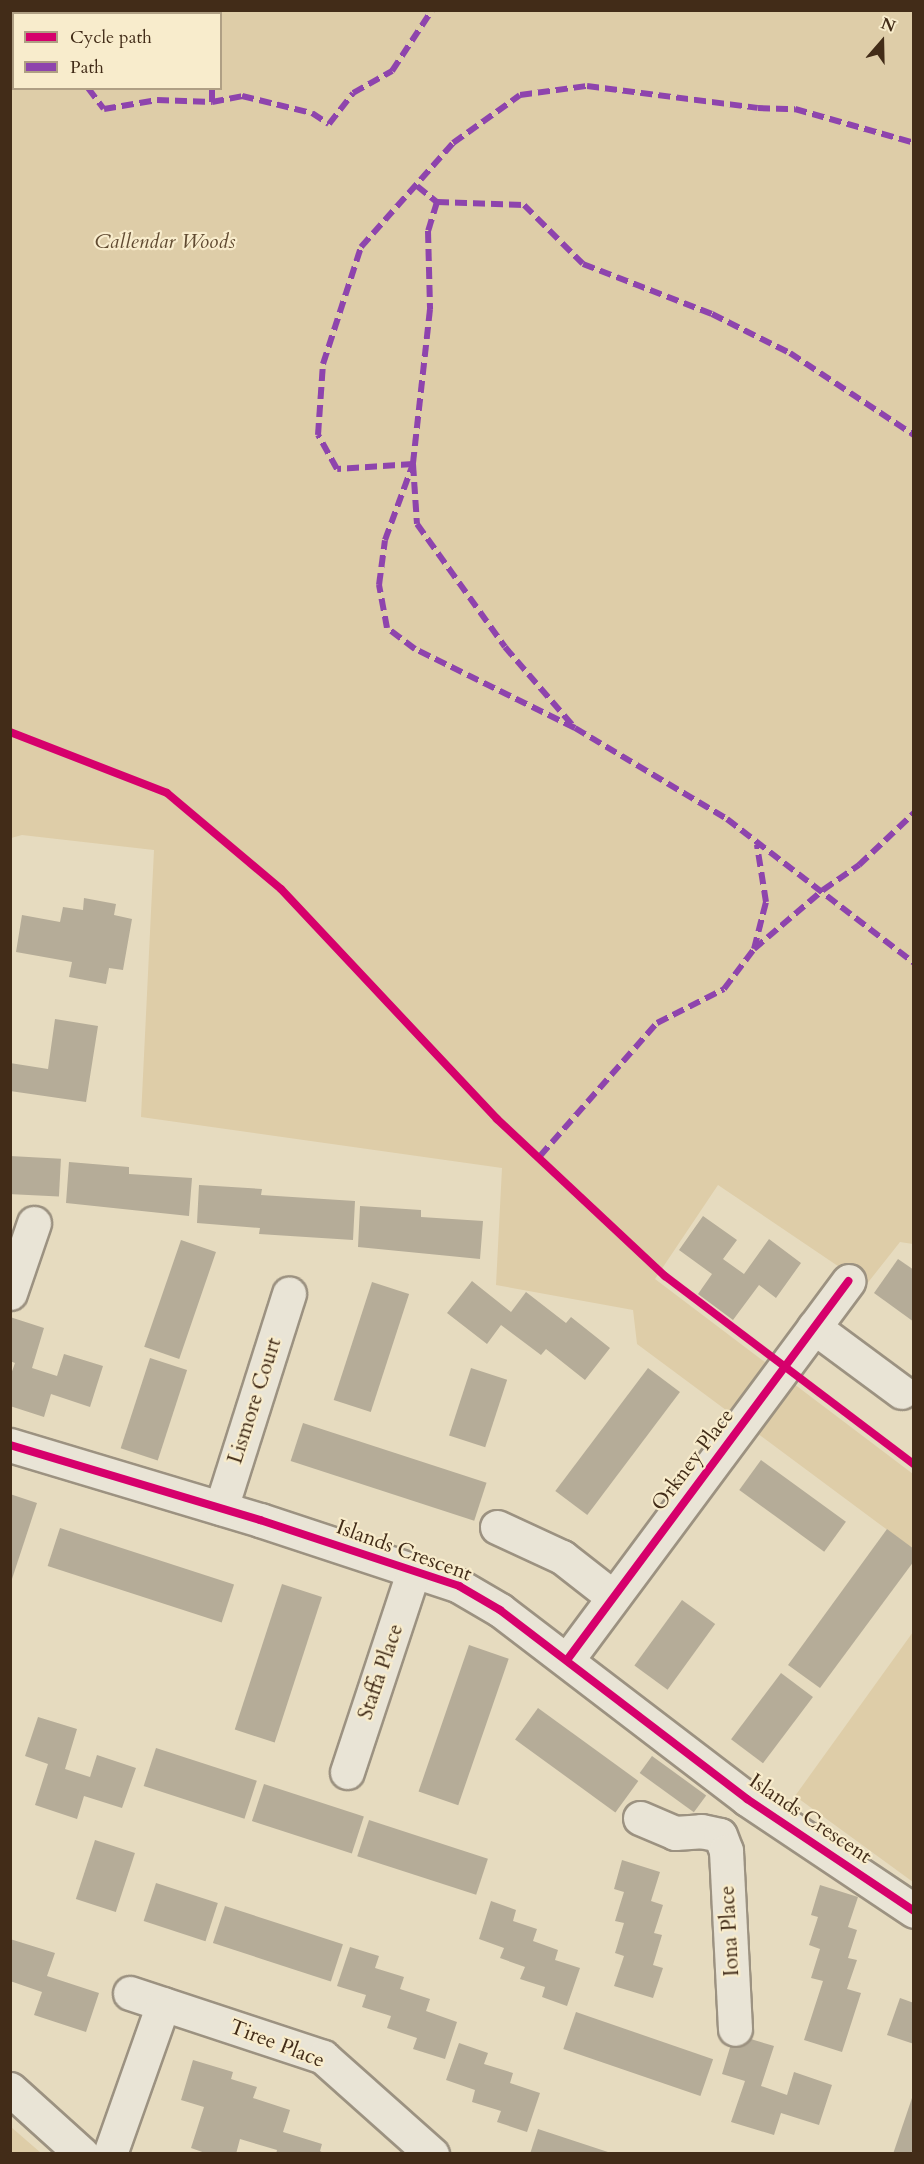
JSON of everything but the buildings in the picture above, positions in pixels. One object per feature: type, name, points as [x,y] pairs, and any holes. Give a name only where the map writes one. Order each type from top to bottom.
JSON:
[{"type":"street","points":[[14,1272],[34,1223]]},
{"type":"street","name":"Orkney Place","points":[[567,1660],[848,1281]]},
{"type":"street","name":"Lismore Court","points":[[221,1508],[289,1294]]},
{"type":"street","points":[[814,1327],[902,1392]]},
{"type":"street","name":"Islands Crescent","points":[[10,1445],[221,1508],[459,1586],[500,1610],[747,1799],[914,1911]]},
{"type":"street","points":[[497,1527],[562,1557],[614,1597]]},
{"type":"street","name":"Staffa Place","points":[[347,1773],[414,1570]]},
{"type":"street","points":[[640,1818],[675,1833],[701,1831],[720,1835],[747,1799]]},
{"type":"street","name":"Iona Place","points":[[720,1835],[726,1851],[735,2029]]},
{"type":"street","name":"Tiree Place","points":[[130,1993],[323,2057],[432,2154]]},
{"type":"street","points":[[110,2154],[163,2004]]},
{"type":"street","points":[[10,2089],[82,2154]]},
{"type":"green space","name":"Callendar Woods","points":[[10,11],[913,11],[913,1244],[900,1242],[866,1285],[718,1185],[655,1279],[913,1474],[913,1549],[637,1344],[633,1310],[496,1285],[502,1168],[141,1117],[154,850],[22,835],[11,838]]},
{"type":"green space","points":[[913,1632],[914,1882],[795,1796]]},
{"type":"green space","points":[[11,2127],[41,2153],[11,2153]]},
{"type":"marked path","points":[[90,90],[104,109],[157,100],[212,102],[242,96],[312,113],[329,124],[353,93],[392,71],[432,10]]},
{"type":"marked path","points":[[575,728],[415,649],[387,628],[379,585],[385,540],[413,464],[337,469],[318,435],[323,364],[361,247],[453,143],[520,95],[587,86],[758,108],[795,109],[914,143]]},
{"type":"marked path","points":[[212,90],[212,102]]},
{"type":"marked path","points":[[417,186],[437,202],[524,205],[583,264],[712,314],[790,353],[914,435]]},
{"type":"marked path","points":[[437,202],[428,231],[430,309],[413,464],[417,524],[505,647],[575,728],[727,819],[914,963]]},
{"type":"marked path","points":[[540,1156],[657,1023],[724,989],[754,949],[823,890],[859,865],[914,813]]},
{"type":"marked path","points":[[754,949],[766,902],[757,845]]},
{"type":"cycle path","points":[[10,732],[167,793],[281,889],[497,1119],[665,1276],[914,1464]]},
{"type":"cycle path","points":[[567,1660],[848,1281]]},
{"type":"cycle path","points":[[10,1445],[260,1520],[459,1586],[500,1610],[747,1799],[914,1911]]}]
